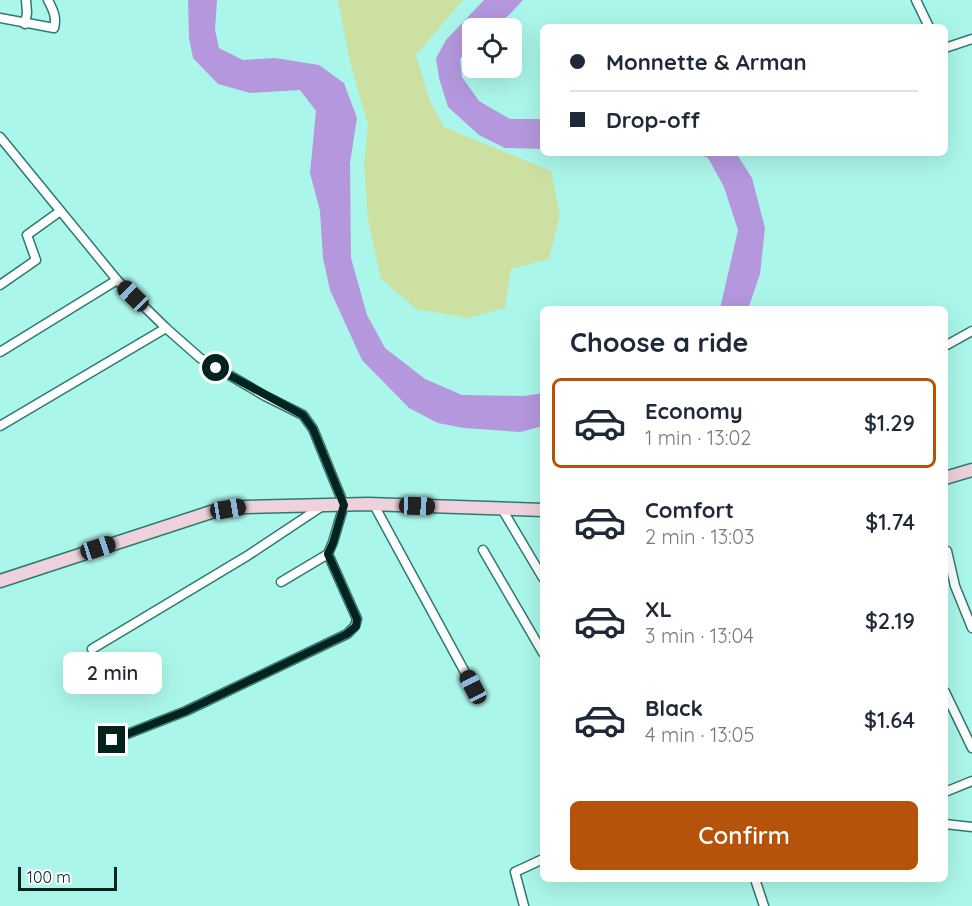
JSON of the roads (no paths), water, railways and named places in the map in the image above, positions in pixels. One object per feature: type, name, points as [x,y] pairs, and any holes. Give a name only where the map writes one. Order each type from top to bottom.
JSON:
[{"type":"main road","points":[[948,477],[972,471]]},
{"type":"main road","points":[[0,581],[211,512],[245,507],[374,505],[540,510]]},
{"type":"street","points":[[25,24],[26,0]]},
{"type":"street","points":[[0,18],[25,24],[54,27],[56,21],[54,11],[48,0]]},
{"type":"street","points":[[915,0],[927,24]]},
{"type":"street","points":[[948,47],[972,39]]},
{"type":"street","points":[[0,137],[59,212],[117,280],[166,328],[200,358],[303,415],[313,429],[344,505],[328,554],[281,582]]},
{"type":"street","points":[[0,285],[36,260],[27,235],[59,212]]},
{"type":"street","points":[[0,352],[117,280]]},
{"type":"street","points":[[0,426],[166,328]]},
{"type":"street","points":[[948,344],[972,331]]},
{"type":"street","points":[[92,649],[247,556],[324,505]]},
{"type":"street","points":[[374,505],[473,687]]},
{"type":"street","points":[[502,509],[540,573]]},
{"type":"street","points":[[483,550],[540,648]]},
{"type":"street","points":[[112,740],[186,711],[347,634],[356,626],[357,619],[328,554]]},
{"type":"street","points":[[948,555],[955,586],[972,628]]},
{"type":"street","points":[[948,698],[972,748]]},
{"type":"street","points":[[948,791],[972,781]]},
{"type":"street","points":[[948,824],[972,827]]},
{"type":"street","points":[[524,906],[515,872],[540,861]]},
{"type":"street","points":[[756,882],[764,906]]}]
